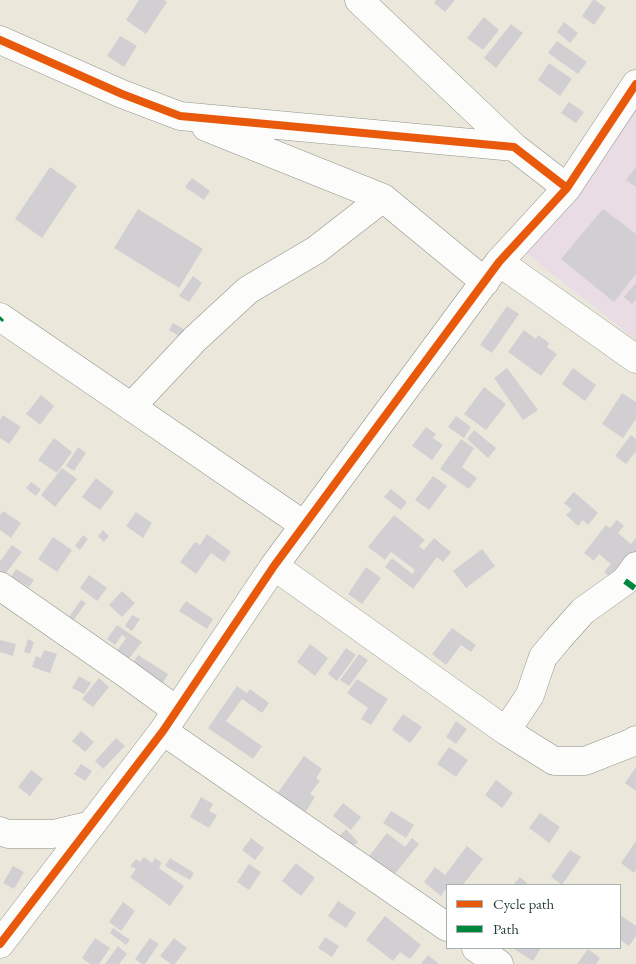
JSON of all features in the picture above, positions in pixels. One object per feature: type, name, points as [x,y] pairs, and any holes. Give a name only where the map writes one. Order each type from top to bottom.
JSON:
[{"type":"street","points":[[359,0],[514,147],[567,188]]},
{"type":"street","points":[[0,40],[122,94],[382,198],[492,272],[636,359]]},
{"type":"street","points":[[0,944],[170,721],[274,566],[492,272],[567,188],[636,84]]},
{"type":"street","points":[[180,116],[514,147]]},
{"type":"street","points":[[131,407],[195,339],[248,290],[316,250],[382,198]]},
{"type":"street","points":[[0,317],[304,525]]},
{"type":"street","points":[[274,566],[506,731],[554,762],[585,761],[631,744],[636,740]]},
{"type":"street","points":[[506,731],[530,695],[543,657],[583,611],[625,581],[636,566]]},
{"type":"street","points":[[0,586],[170,721],[446,926]]},
{"type":"street","points":[[0,831],[8,834],[53,834],[91,825]]},
{"type":"street","points":[[477,949],[499,964]]},
{"type":"shaded area","points":[[636,93],[636,340],[523,251]]},
{"type":"building","points":[[139,0],[164,0],[167,2],[146,34],[126,20]]},
{"type":"building","points":[[436,0],[455,0],[445,12],[434,3]]},
{"type":"building","points":[[593,0],[606,8],[594,25],[582,16]]},
{"type":"building","points":[[484,17],[499,30],[483,50],[467,38]]},
{"type":"building","points":[[564,22],[578,33],[570,43],[557,32]]},
{"type":"building","points":[[511,24],[523,33],[496,68],[484,58]]},
{"type":"building","points":[[120,36],[137,46],[124,67],[107,56]]},
{"type":"building","points":[[557,41],[587,62],[578,74],[548,53]]},
{"type":"building","points":[[549,63],[572,79],[560,96],[538,80]]},
{"type":"building","points":[[569,102],[584,112],[576,123],[561,113]]},
{"type":"building","points":[[50,167],[77,186],[42,238],[15,219]]},
{"type":"building","points":[[636,167],[636,187],[626,180]]},
{"type":"building","points":[[192,178],[210,191],[204,200],[185,187]]},
{"type":"building","points":[[138,209],[203,249],[179,288],[114,248]]},
{"type":"building","points":[[603,209],[636,234],[636,274],[614,302],[561,259]]},
{"type":"building","points":[[193,276],[202,283],[189,302],[179,296]]},
{"type":"building","points":[[636,283],[636,299],[632,304],[624,297]]},
{"type":"building","points":[[507,306],[519,314],[492,353],[480,345]]},
{"type":"building","points":[[173,323],[185,330],[180,337],[169,330]]},
{"type":"building","points":[[524,330],[536,339],[538,335],[549,343],[547,347],[557,354],[541,376],[508,352]]},
{"type":"building","points":[[507,368],[538,410],[523,420],[494,378]]},
{"type":"building","points":[[573,368],[596,385],[585,401],[562,384]]},
{"type":"building","points":[[484,387],[506,404],[486,430],[464,414]]},
{"type":"building","points":[[622,393],[636,402],[636,419],[623,438],[602,424]]},
{"type":"building","points":[[41,395],[54,406],[40,425],[26,414]]},
{"type":"building","points":[[3,415],[21,427],[9,444],[0,438],[0,420]]},
{"type":"building","points":[[456,416],[471,427],[464,438],[448,427]]},
{"type":"building","points":[[426,427],[436,434],[433,438],[443,445],[432,460],[412,446]]},
{"type":"building","points":[[474,430],[496,448],[488,458],[467,439]]},
{"type":"building","points":[[631,435],[636,439],[636,451],[626,464],[615,456]]},
{"type":"building","points":[[54,438],[72,452],[57,473],[38,460]]},
{"type":"building","points":[[461,439],[474,448],[462,467],[477,478],[469,489],[440,469]]},
{"type":"building","points":[[78,447],[86,453],[74,471],[66,466]]},
{"type":"building","points":[[62,468],[77,479],[55,507],[41,495]]},
{"type":"building","points":[[433,476],[447,486],[429,510],[415,500]]},
{"type":"building","points":[[96,478],[114,492],[100,510],[82,497]]},
{"type":"building","points":[[31,482],[41,489],[36,496],[26,488]]},
{"type":"building","points":[[391,489],[407,502],[401,510],[384,497]]},
{"type":"building","points":[[574,492],[598,513],[588,525],[583,520],[578,526],[566,515],[572,510],[564,503]]},
{"type":"building","points":[[3,511],[21,523],[11,538],[0,530],[0,515]]},
{"type":"building","points":[[136,512],[152,523],[143,538],[126,526]]},
{"type":"building","points":[[394,515],[425,540],[419,546],[424,550],[434,538],[451,552],[443,562],[437,557],[413,589],[385,567],[392,558],[412,574],[415,570],[391,552],[385,560],[368,547]]},
{"type":"building","points":[[617,520],[624,526],[618,533],[631,544],[636,538],[636,552],[614,580],[604,572],[611,564],[599,554],[594,561],[584,553],[606,525],[610,528]]},
{"type":"building","points":[[103,530],[109,536],[104,542],[98,536]]},
{"type":"building","points":[[207,534],[231,552],[224,562],[211,553],[196,574],[180,562],[195,542],[200,545]]},
{"type":"building","points":[[83,535],[88,539],[80,550],[75,546]]},
{"type":"building","points":[[53,537],[72,550],[57,572],[38,559]]},
{"type":"building","points":[[12,545],[22,552],[3,577],[0,575],[0,561]]},
{"type":"building","points":[[482,549],[495,566],[466,588],[453,571]]},
{"type":"building","points":[[366,567],[381,578],[362,604],[348,594]]},
{"type":"building","points":[[16,569],[34,580],[29,587],[20,582],[15,589],[7,584]]},
{"type":"building","points":[[89,575],[107,588],[97,601],[80,588]]},
{"type":"building","points":[[122,591],[135,603],[122,617],[109,605]]},
{"type":"building","points":[[81,600],[86,603],[70,625],[66,621]]},
{"type":"building","points":[[186,601],[213,619],[207,629],[179,611]]},
{"type":"building","points":[[132,615],[140,619],[132,631],[125,626]]},
{"type":"building","points":[[117,625],[142,642],[128,660],[116,652],[126,638],[122,635],[115,645],[107,639]]},
{"type":"building","points":[[452,628],[476,645],[471,652],[461,645],[446,665],[432,654]]},
{"type":"building","points":[[28,639],[34,642],[30,654],[24,652]]},
{"type":"building","points":[[0,640],[16,644],[13,656],[0,652]]},
{"type":"building","points":[[310,644],[328,658],[315,676],[297,662]]},
{"type":"building","points":[[346,648],[356,655],[337,681],[328,674]]},
{"type":"building","points":[[44,650],[57,654],[50,673],[32,667],[36,656],[41,658]]},
{"type":"building","points":[[359,654],[368,660],[349,686],[340,680]]},
{"type":"building","points":[[138,655],[168,674],[163,683],[132,664]]},
{"type":"building","points":[[79,676],[91,683],[84,694],[72,688]]},
{"type":"building","points":[[99,678],[109,687],[93,707],[82,699]]},
{"type":"building","points":[[357,679],[388,699],[371,725],[361,719],[368,708],[347,693]]},
{"type":"building","points":[[237,686],[247,693],[250,689],[269,703],[262,713],[242,699],[226,721],[262,746],[253,759],[208,728]]},
{"type":"building","points":[[403,714],[422,727],[410,743],[392,730]]},
{"type":"building","points":[[456,721],[467,729],[456,744],[446,737]]},
{"type":"building","points":[[81,731],[94,742],[85,752],[72,741]]},
{"type":"building","points":[[116,738],[125,746],[103,769],[95,761]]},
{"type":"building","points":[[449,747],[468,760],[456,777],[437,764]]},
{"type":"building","points":[[304,756],[322,769],[316,778],[320,781],[310,794],[315,797],[304,814],[277,794]]},
{"type":"building","points":[[81,764],[92,771],[85,781],[74,774]]},
{"type":"building","points":[[636,767],[636,791],[625,783]]},
{"type":"building","points":[[31,770],[43,779],[30,796],[18,787]]},
{"type":"building","points":[[496,780],[513,793],[502,808],[485,795]]},
{"type":"building","points":[[201,797],[213,804],[209,811],[217,815],[209,828],[190,817]]},
{"type":"building","points":[[343,803],[361,817],[351,830],[333,816]]},
{"type":"building","points":[[391,811],[414,825],[406,838],[383,823]]},
{"type":"building","points":[[540,813],[560,827],[549,843],[529,828]]},
{"type":"building","points":[[346,829],[358,842],[349,850],[338,837]]},
{"type":"building","points":[[387,833],[405,847],[412,838],[419,844],[394,875],[369,856]]},
{"type":"building","points":[[251,838],[264,848],[255,860],[242,850]]},
{"type":"building","points":[[636,841],[636,870],[634,873],[621,863]]},
{"type":"building","points":[[467,846],[483,859],[464,884],[446,884],[446,888],[441,896],[424,882],[435,867],[445,875]]},
{"type":"building","points":[[570,850],[581,857],[563,884],[551,877]]},
{"type":"building","points":[[144,857],[152,863],[155,858],[162,863],[159,868],[184,886],[170,906],[130,877],[136,869],[130,866],[136,859],[140,862]]},
{"type":"building","points":[[170,858],[194,873],[190,880],[165,866]]},
{"type":"building","points":[[296,863],[315,878],[301,896],[282,881]]},
{"type":"building","points":[[249,864],[261,872],[249,890],[237,882]]},
{"type":"building","points":[[13,866],[24,872],[14,889],[3,883]]},
{"type":"building","points":[[520,877],[528,884],[514,884]]},
{"type":"building","points":[[338,901],[356,913],[346,928],[328,916]]},
{"type":"building","points":[[123,902],[135,911],[121,931],[109,922]]},
{"type":"building","points":[[385,916],[421,945],[410,959],[400,952],[393,961],[366,940]]},
{"type":"building","points":[[621,916],[636,926],[636,936],[629,946],[621,941]]},
{"type":"building","points":[[113,928],[130,940],[126,945],[110,933]]},
{"type":"building","points":[[325,937],[339,946],[332,957],[318,948]]},
{"type":"building","points":[[95,938],[110,948],[99,964],[90,964],[82,958]]},
{"type":"building","points":[[150,938],[159,944],[145,964],[142,964],[135,959]]},
{"type":"building","points":[[174,938],[187,948],[175,964],[171,964],[160,956]]},
{"type":"building","points":[[118,946],[127,954],[119,964],[105,964]]},
{"type":"building","points":[[514,949],[540,949],[533,961]]},
{"type":"building","points":[[588,949],[600,958],[596,964],[577,964]]},
{"type":"building","points":[[428,955],[439,964],[421,964]]},
{"type":"marked path","points":[[625,581],[636,589]]},
{"type":"cycle path","points":[[0,40],[122,94],[180,116],[514,147],[567,188]]},
{"type":"cycle path","points":[[0,944],[163,731],[274,566],[499,262],[567,188],[636,84]]}]
